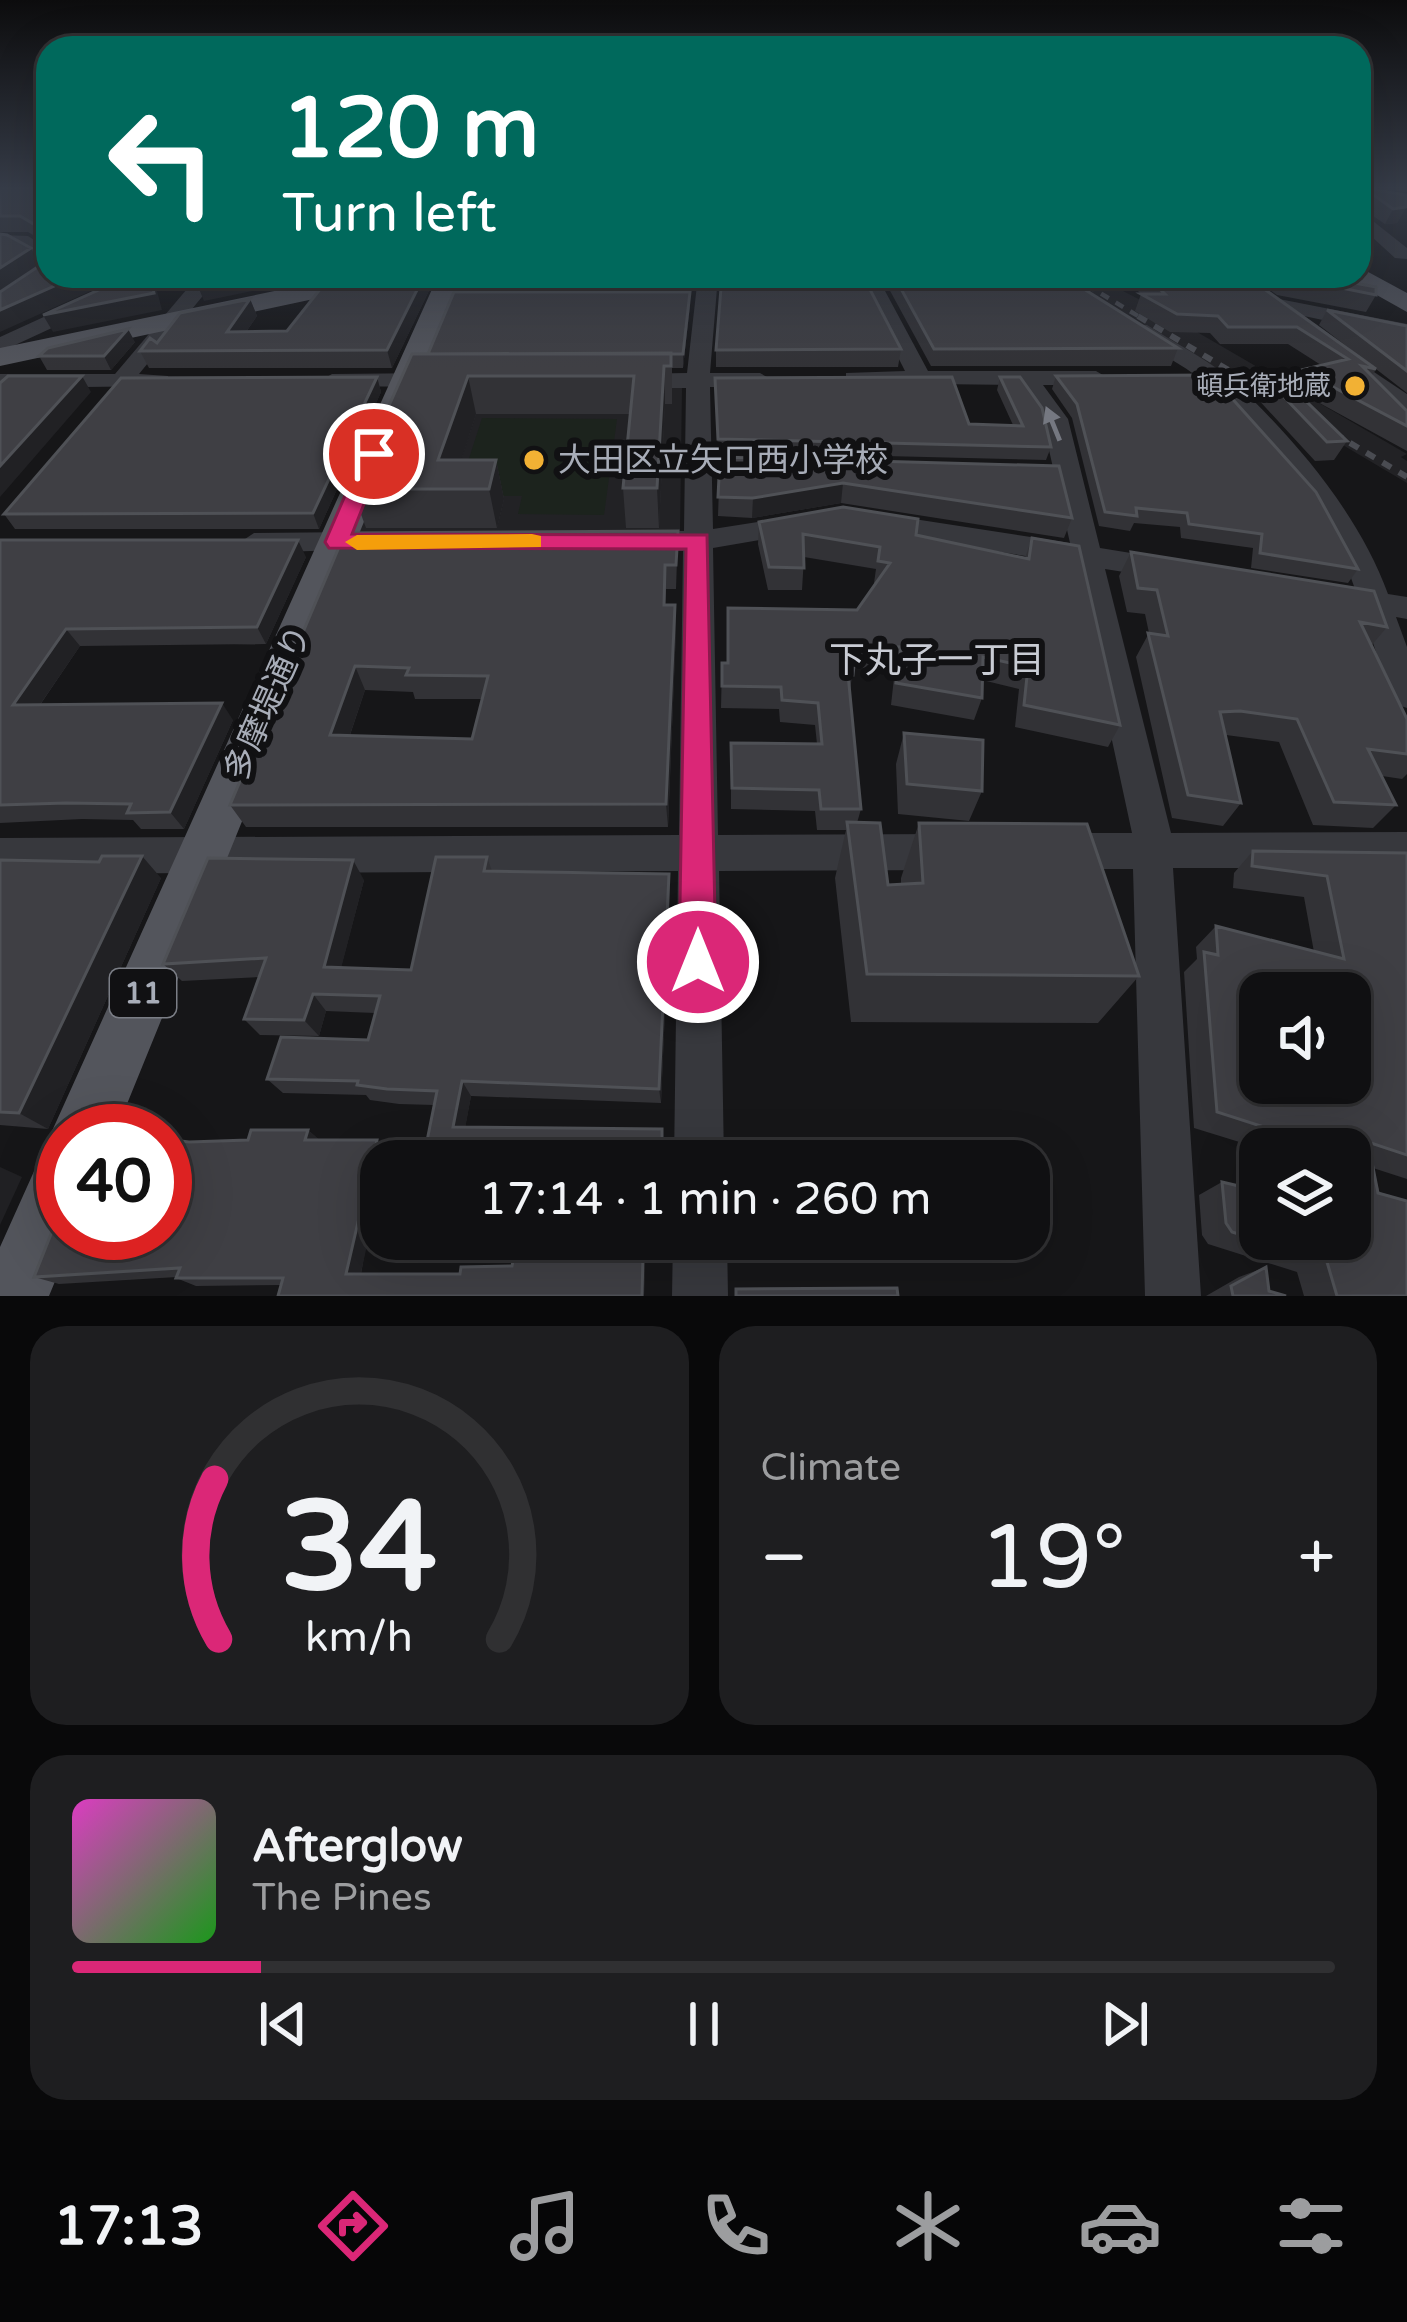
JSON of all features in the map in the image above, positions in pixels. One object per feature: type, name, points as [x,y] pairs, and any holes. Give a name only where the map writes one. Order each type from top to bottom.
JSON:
[{"type":"main road","points":[[1371,250],[1405,261]]},
{"type":"main road","points":[[1371,282],[1407,304]]},
{"type":"main road","points":[[0,357],[327,288]]},
{"type":"main road","name":"多摩堤通り","points":[[95,1104],[407,380],[453,288]]},
{"type":"main road","points":[[14,1296],[36,1244]]},
{"type":"street","points":[[90,288],[101,298]]},
{"type":"street","points":[[0,345],[101,298],[137,288]]},
{"type":"street","points":[[92,415],[198,288]]},
{"type":"street","points":[[697,289],[698,381],[710,464],[699,541],[699,1140]]},
{"type":"street","points":[[874,292],[920,377]]},
{"type":"street","points":[[1302,332],[1257,296],[1407,331]]},
{"type":"street","points":[[1122,319],[1214,377],[1285,451],[1391,605],[1407,695]]},
{"type":"street","points":[[1335,356],[1407,405]]},
{"type":"street","points":[[1167,377],[1214,377]]},
{"type":"street","points":[[1026,378],[1055,419],[1056,472],[1090,556],[1153,850],[1173,1296]]},
{"type":"street","points":[[823,379],[1120,378]]},
{"type":"street","points":[[0,380],[188,381]]},
{"type":"street","points":[[299,381],[460,380]]},
{"type":"street","points":[[603,380],[782,380]]},
{"type":"street","points":[[607,541],[699,541],[831,518],[1198,574]]},
{"type":"street","points":[[229,543],[381,542]]},
{"type":"street","points":[[1312,592],[1391,605]]},
{"type":"street","points":[[0,856],[1407,850]]},
{"type":"street","points":[[700,1260],[700,1296]]},
{"type":"shaded area","points":[[1077,288],[1117,288],[1407,454],[1401,457],[1407,461],[1407,483]]},
{"type":"shaded area","name":"大田区立矢口西小学校","points":[[418,387],[682,388],[680,533],[356,534]]},
{"type":"shaded area","points":[[482,418],[617,419],[604,515],[518,514],[522,496],[457,496]]},
{"type":"building","points":[[0,247],[31,248],[0,268]]},
{"type":"building","points":[[36,268],[36,288],[50,288],[0,310],[0,292]]},
{"type":"building","points":[[1376,287],[1376,295],[1341,288]]},
{"type":"building","points":[[153,288],[154,293],[43,315],[101,289]]},
{"type":"building","points":[[321,288],[418,288],[387,350],[140,351],[150,338],[157,343],[180,313],[250,299],[227,332],[287,331]]},
{"type":"building","points":[[721,288],[869,288],[901,349],[716,350]]},
{"type":"building","points":[[901,288],[1082,288],[1178,348],[934,349]]},
{"type":"building","points":[[1159,288],[1263,288],[1376,369],[1362,366],[1407,411],[1407,426],[1301,370],[1348,359],[1297,327],[1228,327],[1218,316],[1177,314],[1141,294],[1165,294]]},
{"type":"building","points":[[454,292],[690,292],[683,354],[428,354]]},
{"type":"building","points":[[1327,310],[1407,326],[1407,371]]},
{"type":"building","points":[[128,329],[104,356],[39,356],[48,348]]},
{"type":"building","points":[[671,353],[671,366],[664,366],[657,488],[623,488],[634,376],[468,376],[438,460],[496,460],[489,489],[352,489],[412,354]]},
{"type":"building","points":[[1278,374],[1347,441],[1327,442],[1265,377]]},
{"type":"building","points":[[1211,375],[1316,492],[1358,569],[1260,553],[1262,534],[1189,524],[1187,513],[1136,508],[1137,516],[1105,512],[1077,404],[1056,376]]},
{"type":"building","points":[[8,376],[82,376],[0,466],[0,383]]},
{"type":"building","points":[[377,377],[313,513],[4,514],[121,378]]},
{"type":"building","points":[[952,377],[969,424],[1023,426],[1000,377],[1020,377],[1042,408],[1051,447],[718,439],[715,378]]},
{"type":"building","points":[[720,457],[1059,466],[1072,518],[843,483],[753,498],[718,497]]},
{"type":"building","points":[[843,507],[918,519],[916,535],[1029,559],[1032,538],[1079,546],[1120,725],[1024,705],[1028,667],[983,657],[982,698],[896,683],[901,647],[856,646],[853,675],[848,674],[861,809],[821,809],[819,790],[732,788],[731,743],[822,744],[818,703],[782,700],[781,687],[722,686],[722,663],[728,663],[728,608],[857,610],[890,563],[878,561],[880,547],[803,534],[804,568],[769,567],[759,522]]},
{"type":"building","points":[[678,531],[676,565],[665,565],[664,605],[675,605],[666,804],[230,805],[345,533]],"holes":[[[355,666],[409,668],[406,675],[488,676],[472,739],[330,735]]]},
{"type":"building","points":[[0,540],[298,540],[257,627],[66,629],[13,705],[222,703],[170,812],[127,813],[131,804],[0,805]]},
{"type":"building","points":[[1131,552],[1374,591],[1387,627],[1360,622],[1407,719],[1407,754],[1368,749],[1396,805],[1334,802],[1297,719],[1240,711],[1220,712],[1241,803],[1188,795],[1148,633],[1168,636],[1157,590],[1138,588]]},
{"type":"building","points":[[904,733],[983,740],[982,791],[907,784]]},
{"type":"building","points":[[847,822],[880,823],[888,885],[923,883],[919,823],[1087,824],[1139,976],[867,974]]},
{"type":"building","points":[[1253,851],[1407,853],[1407,1155],[1371,1143],[1371,1128],[1267,1128],[1217,1112],[1204,952],[1218,955],[1216,926],[1344,959],[1327,876],[1252,866]]},
{"type":"building","points":[[102,856],[142,856],[19,1113],[0,1112],[0,860],[99,862]]},
{"type":"building","points":[[436,857],[487,857],[484,871],[669,874],[659,1089],[462,1081],[453,1127],[662,1129],[662,1140],[427,1140],[437,1091],[387,1089],[357,1085],[358,1081],[267,1079],[281,1037],[368,1040],[380,996],[313,994],[304,1020],[244,1019],[266,958],[163,964],[208,858],[353,860],[324,967],[411,970]]},
{"type":"building","points":[[251,1130],[308,1130],[305,1140],[360,1140],[360,1213],[346,1274],[460,1274],[461,1267],[512,1266],[513,1261],[643,1260],[642,1296],[278,1296],[283,1278],[176,1278],[180,1268],[34,1277],[41,1260],[192,1260],[192,1142],[248,1140]]},
{"type":"building","points":[[1371,1157],[1378,1193],[1407,1201],[1407,1296],[1337,1296],[1327,1262],[1321,1260],[1371,1260]]},
{"type":"building","points":[[1222,1182],[1239,1186],[1239,1234],[1226,1223]]},
{"type":"building","points":[[1266,1267],[1269,1291],[1286,1296],[1233,1296],[1231,1286]]},
{"type":"building","points":[[897,1288],[898,1296],[736,1296],[736,1289]]},
{"type":"railway","points":[[1092,288],[1142,318]]},
{"type":"railway","points":[[1138,316],[1142,318]]},
{"type":"railway","points":[[1142,318],[1407,477]]},
{"type":"slow traffic","points":[[357,542],[532,541]]},
{"type":"place","name":"頓兵衛地蔵","points":[[1355,386]]},
{"type":"place","name":"大田区立矢口西小学校","points":[[534,460]]},
{"type":"district","name":"下丸子一丁目","points":[[937,660]]},
{"type":"route","points":[[374,454],[337,542],[699,541],[698,962]]}]
